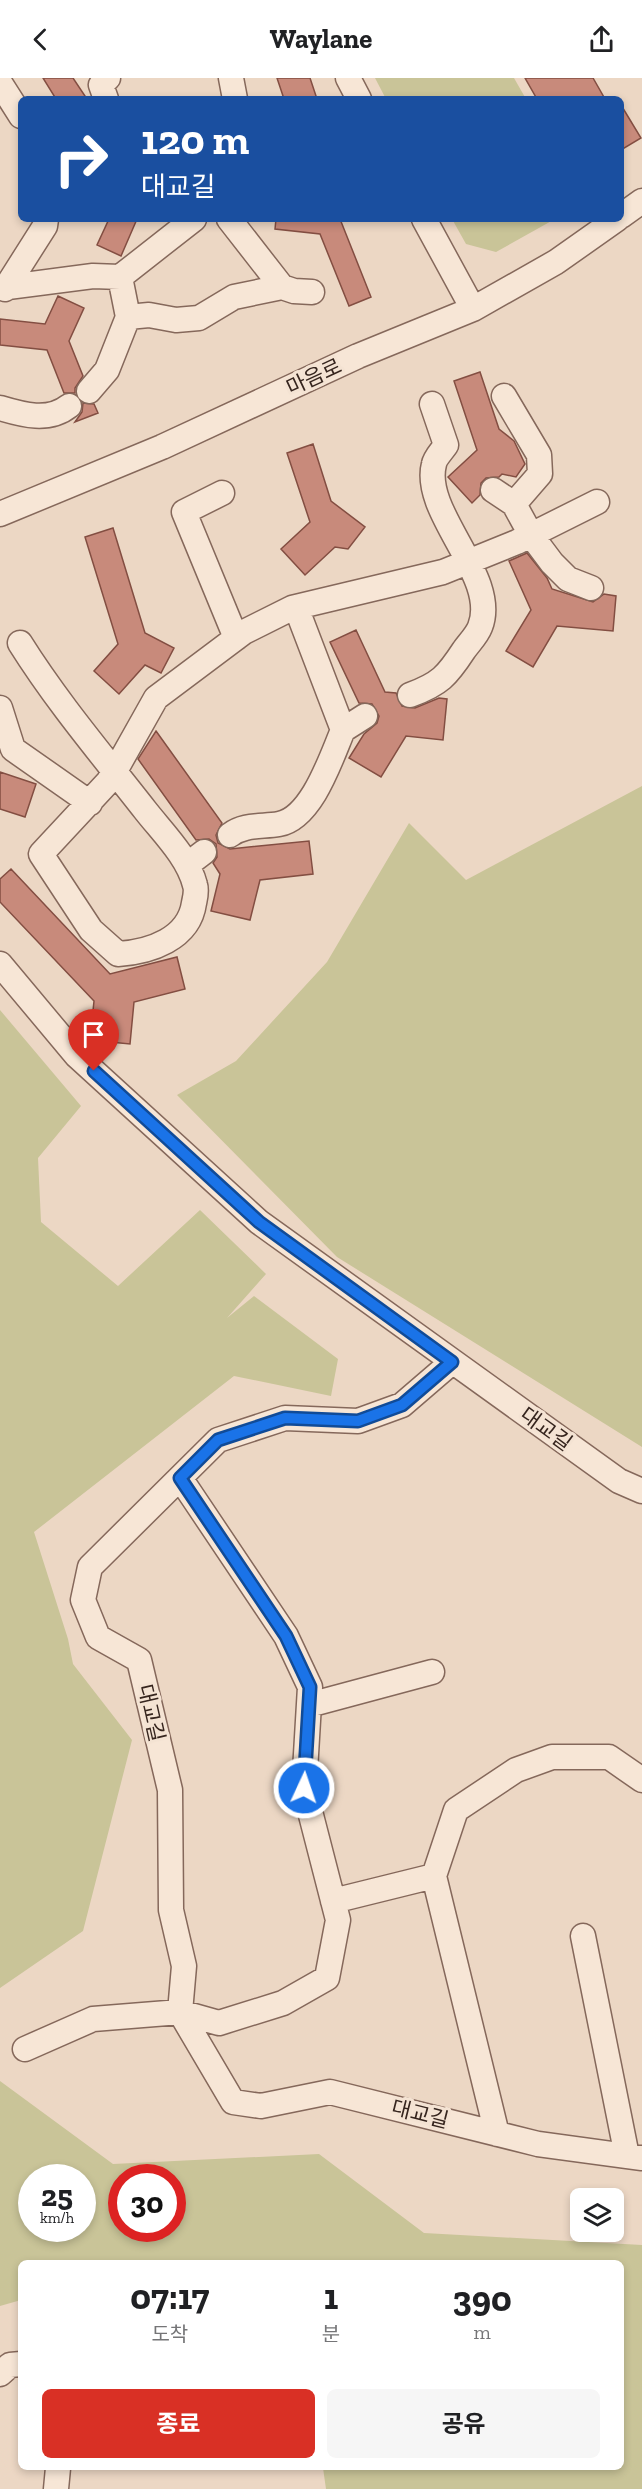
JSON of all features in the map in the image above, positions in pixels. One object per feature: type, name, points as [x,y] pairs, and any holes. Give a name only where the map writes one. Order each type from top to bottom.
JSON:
[{"type":"street","points":[[105,96],[101,85],[108,78]]},
{"type":"street","points":[[231,78],[234,96]]},
{"type":"street","points":[[348,78],[357,96]]},
{"type":"street","points":[[0,83],[18,111]]},
{"type":"street","points":[[624,214],[642,201]]},
{"type":"street","points":[[2,289],[46,222]]},
{"type":"street","points":[[2,289],[93,276],[120,277],[190,222]]},
{"type":"street","points":[[231,222],[282,287]]},
{"type":"street","points":[[426,222],[473,309]]},
{"type":"street","name":"마음로","points":[[0,514],[162,447],[358,356],[473,309],[556,262],[613,222]]},
{"type":"street","points":[[89,391],[107,370],[128,317],[120,277]]},
{"type":"street","points":[[128,317],[149,315],[176,320],[199,318],[234,297],[282,287],[294,291],[312,292]]},
{"type":"street","points":[[504,396],[539,455],[540,474],[514,504]]},
{"type":"street","points":[[410,695],[432,687],[446,678],[480,627],[483,603],[468,562],[433,491],[434,464],[446,445],[432,404]]},
{"type":"street","points":[[0,408],[34,415],[58,415],[69,406]]},
{"type":"street","points":[[493,490],[514,504],[531,535],[568,579],[591,588]]},
{"type":"street","points":[[222,493],[184,512],[236,638]]},
{"type":"street","points":[[20,643],[39,674],[115,771],[196,859],[196,888],[192,915],[177,934],[143,952],[118,954],[91,930],[41,854],[90,803],[115,771],[156,698],[236,638],[296,607],[443,572],[531,535],[597,502]]},
{"type":"street","points":[[296,607],[343,730]]},
{"type":"street","points":[[0,708],[13,749],[90,803]]},
{"type":"street","points":[[230,835],[240,827],[285,823],[301,813],[322,778],[343,730],[365,716]]},
{"type":"street","name":"대교길","points":[[0,964],[77,1056],[259,1222],[618,1481],[642,1491]]},
{"type":"street","name":"대교길","points":[[452,1362],[402,1405],[358,1421],[285,1418],[218,1440],[90,1567],[83,1600],[98,1637],[139,1660],[170,1790],[171,1910],[184,1966],[180,2012],[233,2102],[261,2106],[330,2092],[538,2144],[635,2157],[583,1936]]},
{"type":"street","points":[[25,2049],[93,2019],[180,2012],[219,2023],[283,2003],[327,1978],[338,1920],[304,1788],[310,1687],[286,1636],[180,1478]]},
{"type":"street","points":[[309,1705],[432,1672]]},
{"type":"street","points":[[497,2134],[434,1876],[456,1810],[516,1770],[552,1757],[609,1757],[642,1780]]},
{"type":"street","points":[[333,1901],[434,1876]]},
{"type":"street","points":[[0,2374],[10,2365],[18,2364]]},
{"type":"street","points":[[56,2489],[58,2470]]},
{"type":"shaded area","points":[[375,78],[514,78],[524,96],[384,96]]},
{"type":"shaded area","points":[[454,222],[550,222],[496,252],[466,244]]},
{"type":"shaded area","points":[[642,786],[642,1447],[337,1257],[177,1095],[236,1061],[327,962],[409,823],[466,880]]},
{"type":"shaded area","points":[[0,1010],[81,1106],[38,1158],[41,1222],[118,1286],[200,1210],[266,1274],[227,1318],[254,1296],[338,1359],[331,1396],[234,1376],[34,1532],[68,1639],[73,1664],[132,1740],[83,1931],[0,1988]]},
{"type":"shaded area","points":[[0,2081],[113,2164],[319,2154],[424,2233],[642,2245],[642,2489],[326,2489],[323,2470],[624,2470],[624,2260],[18,2260],[18,2301],[0,2306]]},
{"type":"building","points":[[43,78],[73,78],[85,96],[54,96]]},
{"type":"building","points":[[277,78],[310,78],[316,96],[283,96]]},
{"type":"building","points":[[525,78],[593,78],[603,96],[535,96]]},
{"type":"building","points":[[624,110],[641,138],[624,148]]},
{"type":"building","points":[[108,222],[136,222],[121,256],[97,245]]},
{"type":"building","points":[[276,222],[341,222],[371,297],[349,306],[320,234],[275,229]]},
{"type":"building","points":[[58,296],[84,308],[69,341],[83,376],[75,388],[75,393],[64,393],[47,350],[0,345],[0,319],[45,324]]},
{"type":"building","points":[[480,372],[499,429],[514,441],[525,464],[516,477],[502,474],[499,477],[486,478],[481,483],[480,495],[472,503],[448,477],[477,450],[454,381]]},
{"type":"building","points":[[83,403],[94,404],[98,413],[75,422],[82,412]]},
{"type":"building","points":[[313,444],[331,501],[365,527],[348,549],[335,547],[305,575],[281,549],[310,522],[287,453]]},
{"type":"building","points":[[113,528],[145,633],[174,648],[161,673],[145,665],[119,694],[94,671],[118,644],[85,537]]},
{"type":"building","points":[[527,553],[547,578],[552,589],[593,602],[604,594],[616,596],[613,631],[557,626],[533,667],[506,651],[531,610],[509,561]]},
{"type":"building","points":[[356,630],[385,692],[396,693],[402,706],[415,708],[439,698],[447,699],[443,740],[406,736],[381,777],[349,758],[364,734],[377,723],[379,716],[372,704],[359,703],[330,642]]},
{"type":"building","points":[[156,731],[222,823],[216,835],[218,843],[230,849],[309,841],[313,874],[260,880],[250,920],[211,911],[220,874],[213,863],[217,857],[216,844],[209,839],[196,840],[138,759]]},
{"type":"building","points":[[0,772],[36,784],[25,817],[0,809]]},
{"type":"building","points":[[11,869],[110,974],[177,957],[185,989],[134,1002],[130,1044],[90,1040],[94,1001],[0,902],[0,879]]},
{"type":"route","points":[[94,1071],[259,1222],[452,1362],[402,1405],[358,1421],[285,1418],[218,1440],[180,1478],[286,1636],[310,1687],[304,1788]]}]
